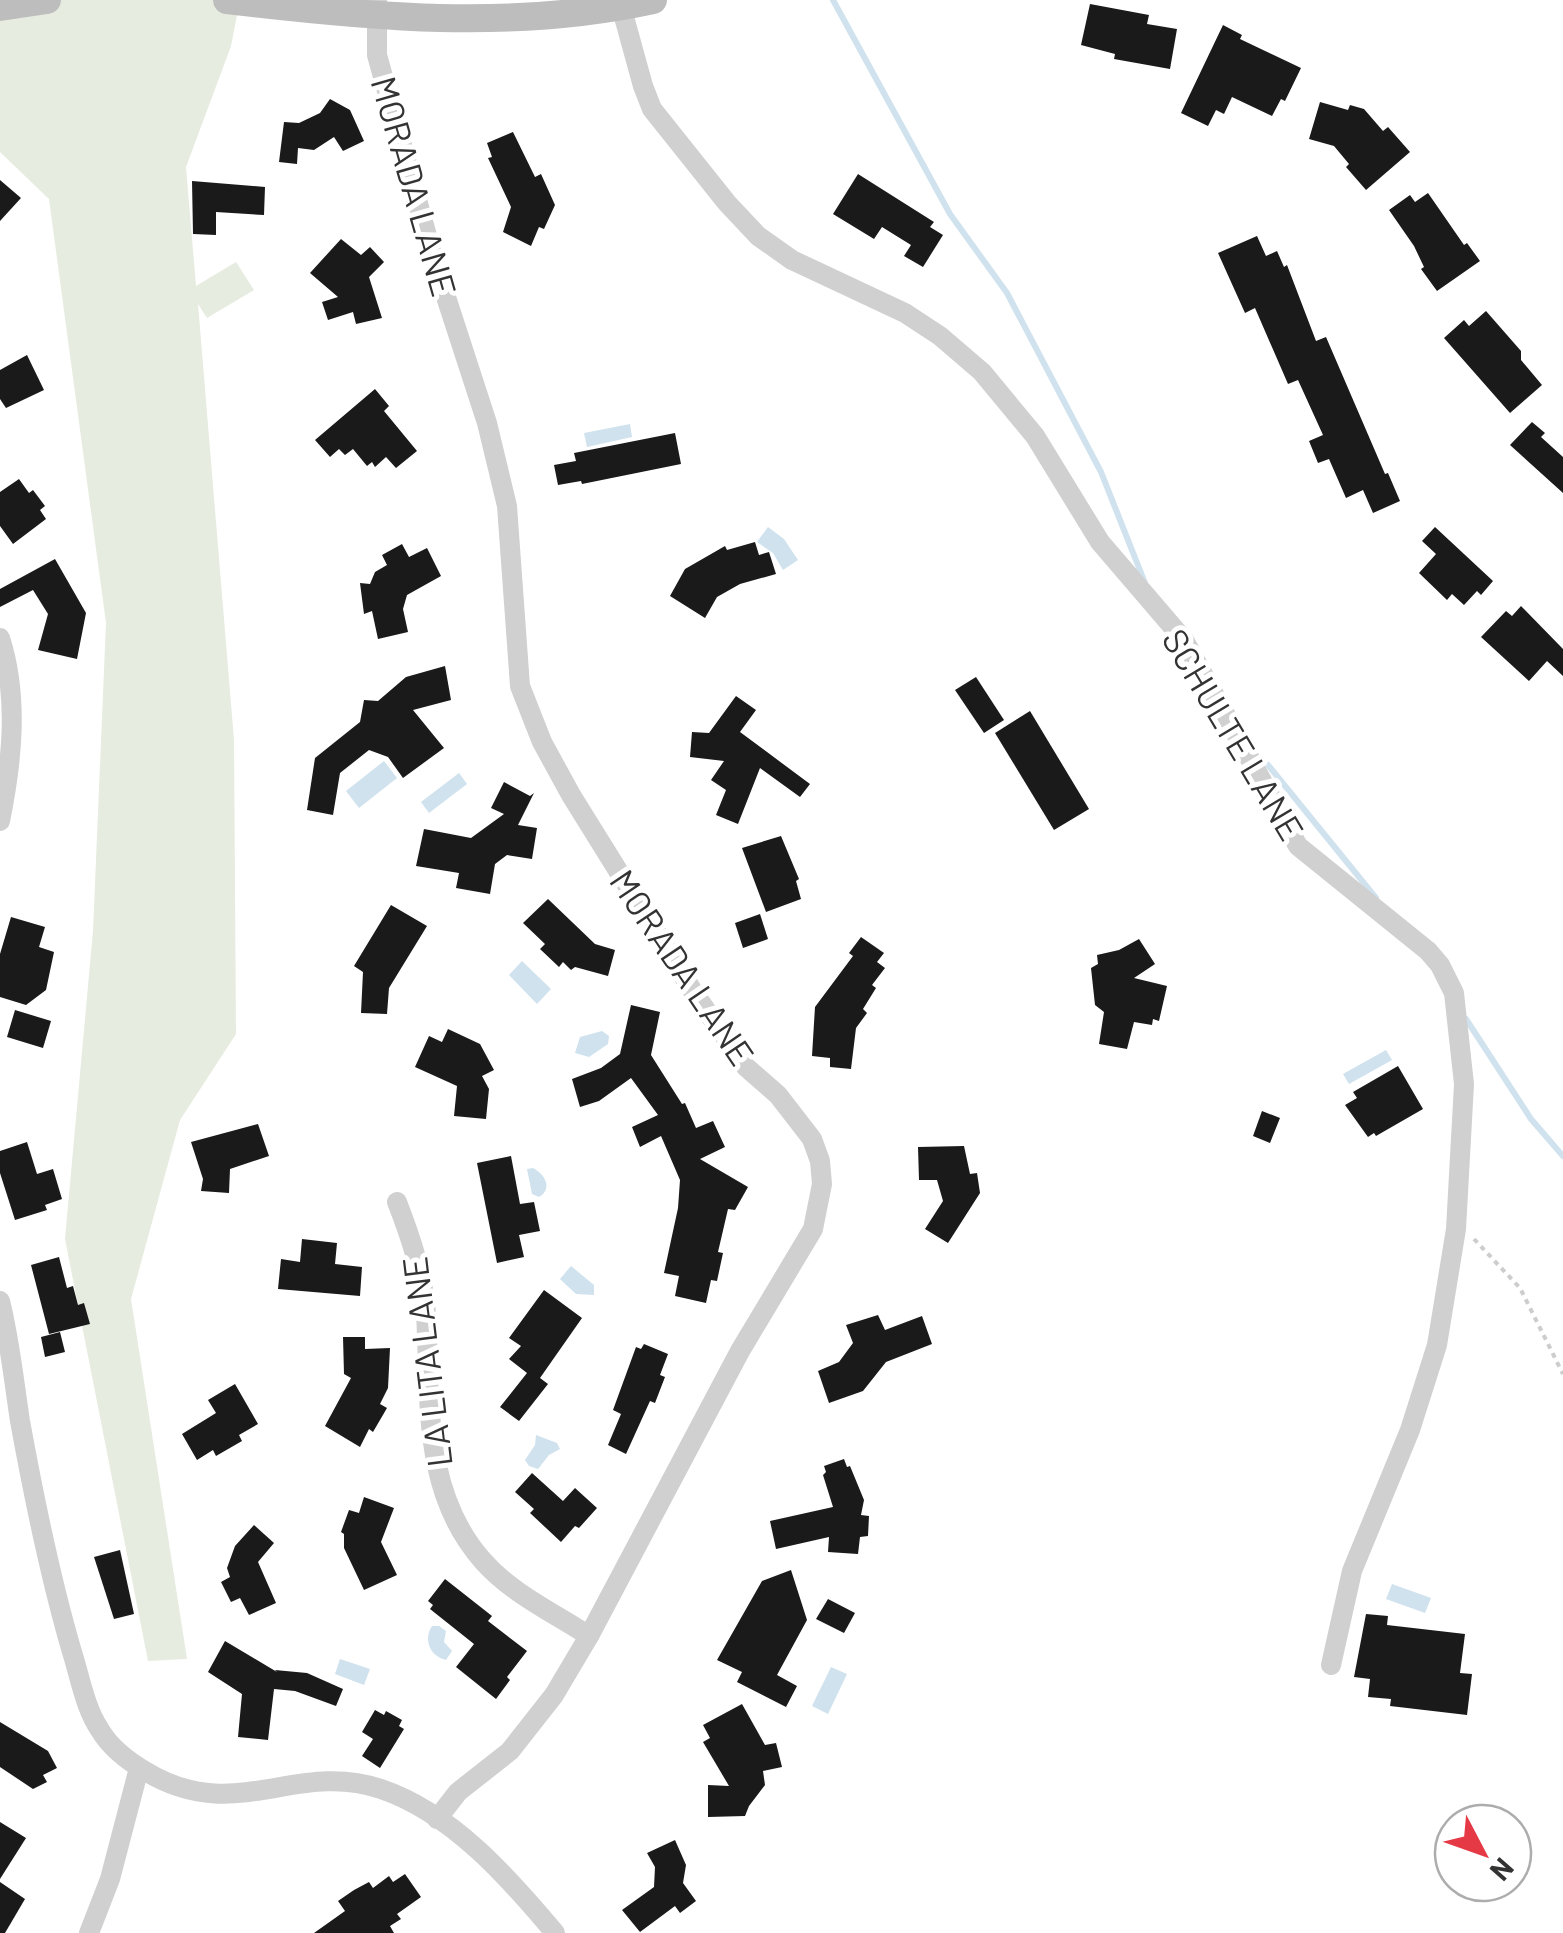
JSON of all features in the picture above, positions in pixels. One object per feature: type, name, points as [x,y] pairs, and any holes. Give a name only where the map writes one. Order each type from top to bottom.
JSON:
[{"type":"main road","points":[[0,7],[46,0]]},
{"type":"main road","points":[[226,0],[496,18],[653,0]]},
{"type":"street","name":"SCHULTE LANE","points":[[621,6],[652,109],[727,202],[758,236],[781,252],[817,274],[856,288],[905,313],[940,336],[982,372],[1035,436],[1100,542],[1184,640],[1298,846],[1413,938],[1440,964],[1454,993],[1464,1084],[1456,1229],[1437,1345],[1410,1430],[1352,1571],[1331,1665]]},
{"type":"street","name":"MORADA LANE","points":[[377,8],[377,56],[432,254],[487,424],[507,506],[520,686],[542,742],[571,795],[694,994],[746,1066],[799,1118],[820,1161],[820,1207],[813,1228],[689,1442],[589,1636],[532,1726],[510,1750],[458,1792],[437,1818]]},
{"type":"street","points":[[0,638],[10,686],[12,726],[0,822]]},
{"type":"street","name":"LA LITA LANE","points":[[397,1202],[420,1270],[435,1464],[452,1517],[484,1562],[504,1581],[589,1636]]},
{"type":"street","points":[[0,1302],[8,1402],[64,1627],[90,1710],[113,1747],[169,1785],[204,1794],[242,1794],[323,1781],[367,1786],[396,1796],[437,1818],[522,1893],[555,1933]]},
{"type":"street","points":[[89,1933],[110,1880],[140,1768]]},
{"type":"path","points":[[1456,1229],[1477,1240],[1520,1288],[1563,1374]]},
{"type":"shaded area","points":[[240,0],[231,46],[186,167],[196,286],[236,262],[254,290],[207,318],[198,304],[234,740],[236,1034],[180,1120],[131,1299],[187,1659],[148,1661],[65,1239],[93,931],[106,623],[49,199],[0,152],[0,3]]},
{"type":"water","points":[[630,424],[632,437],[587,447],[584,433]]},
{"type":"water","points":[[768,527],[784,539],[798,560],[783,570],[773,553],[757,542]]},
{"type":"water","points":[[384,761],[397,778],[359,808],[346,791]]},
{"type":"water","points":[[459,773],[467,784],[429,813],[421,802]]},
{"type":"water","points":[[522,961],[551,989],[537,1004],[509,975]]},
{"type":"water","points":[[602,1031],[609,1036],[608,1044],[589,1057],[575,1053],[580,1037]]},
{"type":"water","points":[[1386,1050],[1392,1060],[1349,1084],[1343,1074]]},
{"type":"water","points":[[533,1168],[546,1182],[546,1190],[539,1197],[532,1194],[527,1169]]},
{"type":"water","points":[[571,1266],[594,1285],[594,1295],[576,1294],[560,1279]]},
{"type":"water","points":[[536,1435],[557,1443],[560,1449],[538,1469],[525,1460],[535,1445]]},
{"type":"water","points":[[1392,1584],[1431,1598],[1425,1613],[1386,1599]]},
{"type":"water","points":[[432,1626],[446,1631],[444,1642],[452,1651],[446,1660],[430,1647]]},
{"type":"water","points":[[340,1659],[370,1669],[364,1685],[335,1674]]},
{"type":"water","points":[[831,1667],[847,1674],[828,1714],[812,1706]]},
{"type":"building","points":[[1090,4],[1149,15],[1147,24],[1177,29],[1170,69],[1114,59],[1115,54],[1081,45]]},
{"type":"building","points":[[1223,25],[1242,35],[1240,39],[1301,68],[1285,101],[1281,99],[1272,116],[1232,97],[1224,114],[1216,110],[1208,126],[1181,113]]},
{"type":"building","points":[[330,99],[350,110],[364,141],[343,151],[334,137],[314,150],[298,148],[297,164],[279,162],[284,122],[299,123],[320,113]]},
{"type":"building","points":[[1320,102],[1348,110],[1350,105],[1364,109],[1383,131],[1388,127],[1410,152],[1366,190],[1334,146],[1309,139]]},
{"type":"building","points":[[513,132],[535,177],[541,174],[555,205],[531,246],[503,232],[511,207],[488,158],[492,157],[487,143]]},
{"type":"building","points":[[858,174],[934,222],[930,227],[943,235],[923,267],[904,256],[911,245],[882,227],[874,239],[833,214]]},
{"type":"building","points":[[0,180],[21,198],[0,221]]},
{"type":"building","points":[[192,181],[265,187],[264,215],[216,212],[216,235],[193,234]]},
{"type":"building","points":[[1428,193],[1480,261],[1437,291],[1421,269],[1424,267],[1414,246],[1389,210],[1410,195],[1415,202]]},
{"type":"building","points":[[1257,236],[1266,256],[1277,251],[1284,267],[1287,265],[1316,341],[1326,337],[1400,501],[1373,513],[1363,490],[1346,498],[1329,459],[1318,463],[1309,441],[1323,435],[1298,380],[1288,384],[1255,308],[1245,313],[1218,253]]},
{"type":"building","points":[[341,239],[361,255],[370,247],[384,262],[369,277],[382,318],[356,324],[353,312],[328,320],[322,302],[338,297],[310,273]]},
{"type":"building","points":[[1486,311],[1521,351],[1521,360],[1542,385],[1510,413],[1444,338],[1464,320],[1469,326]]},
{"type":"building","points":[[27,355],[44,390],[6,408],[0,399],[0,370]]},
{"type":"building","points":[[375,389],[389,406],[384,411],[417,451],[396,468],[386,457],[375,467],[372,462],[367,466],[353,449],[345,455],[339,449],[330,457],[315,440]]},
{"type":"building","points":[[1532,422],[1545,433],[1541,437],[1563,457],[1563,493],[1510,445]]},
{"type":"building","points":[[675,433],[681,464],[582,484],[581,481],[558,485],[554,465],[576,461],[574,453]]},
{"type":"building","points":[[19,479],[45,506],[40,510],[46,519],[13,544],[0,526],[0,492]]},
{"type":"building","points":[[1435,527],[1493,581],[1481,595],[1477,591],[1464,605],[1452,594],[1447,600],[1419,573],[1436,554],[1422,541]]},
{"type":"building","points":[[755,542],[759,555],[769,552],[776,574],[740,584],[717,597],[705,618],[670,596],[685,569],[725,546],[727,550]]},
{"type":"building","points":[[402,544],[409,557],[427,548],[441,576],[407,595],[403,609],[408,632],[378,639],[372,611],[364,614],[360,583],[370,584],[375,572],[387,565],[382,555]]},
{"type":"building","points":[[55,559],[86,613],[77,659],[38,650],[48,614],[33,590],[0,607],[0,589]]},
{"type":"building","points":[[1521,606],[1563,649],[1563,676],[1547,661],[1529,681],[1481,637],[1506,611],[1512,616]]},
{"type":"building","points":[[445,666],[451,700],[413,710],[444,748],[403,778],[388,757],[369,750],[340,773],[333,815],[307,810],[315,758],[360,722],[364,700],[378,701],[406,677]]},
{"type":"building","points":[[976,677],[1004,720],[984,733],[955,690]]},
{"type":"building","points":[[736,696],[756,710],[740,732],[810,784],[800,797],[760,768],[738,824],[716,815],[726,790],[711,780],[724,761],[690,757],[692,732],[709,733]]},
{"type":"building","points":[[1030,711],[1089,809],[1054,830],[995,733]]},
{"type":"building","points":[[504,782],[530,796],[534,793],[518,825],[537,828],[532,859],[507,855],[495,864],[490,894],[456,888],[459,873],[416,866],[424,829],[471,838],[504,814],[491,808]]},
{"type":"building","points":[[781,836],[799,879],[796,881],[801,899],[766,912],[742,848]]},
{"type":"building","points":[[548,899],[595,944],[615,950],[608,976],[575,967],[571,970],[563,962],[559,967],[540,949],[545,944],[523,923]]},
{"type":"building","points":[[391,905],[427,926],[389,988],[387,1014],[361,1013],[363,972],[354,966]]},
{"type":"building","points":[[760,914],[768,939],[743,948],[735,923]]},
{"type":"building","points":[[11,917],[45,927],[39,947],[54,952],[46,990],[26,1005],[0,997],[0,954]]},
{"type":"building","points":[[861,937],[884,953],[877,962],[885,968],[872,985],[876,988],[863,1009],[867,1013],[856,1028],[851,1069],[830,1067],[830,1058],[812,1056],[815,1007],[853,956],[849,953]]},
{"type":"building","points":[[1139,939],[1155,964],[1134,978],[1167,986],[1159,1021],[1153,1019],[1152,1025],[1134,1022],[1127,1049],[1099,1044],[1104,1012],[1095,1005],[1091,968],[1098,964],[1097,955],[1119,950]]},
{"type":"building","points":[[631,1005],[660,1012],[651,1055],[682,1104],[685,1103],[696,1128],[713,1121],[725,1147],[700,1159],[748,1187],[735,1210],[728,1209],[718,1252],[723,1253],[717,1281],[711,1280],[706,1303],[675,1296],[679,1276],[664,1273],[680,1180],[661,1136],[640,1147],[632,1127],[658,1115],[631,1078],[599,1101],[580,1107],[572,1079],[601,1068],[620,1054]]},
{"type":"building","points":[[15,1010],[51,1021],[43,1048],[7,1037]]},
{"type":"building","points":[[448,1029],[480,1044],[494,1070],[482,1076],[489,1089],[486,1119],[454,1116],[457,1086],[415,1067],[429,1036],[442,1042]]},
{"type":"building","points":[[1398,1066],[1423,1109],[1368,1137],[1345,1105],[1357,1098],[1353,1092]]},
{"type":"building","points":[[1262,1111],[1280,1118],[1270,1143],[1253,1136]]},
{"type":"building","points":[[258,1124],[269,1156],[230,1169],[229,1193],[201,1191],[203,1179],[191,1142]]},
{"type":"building","points":[[27,1142],[37,1174],[53,1169],[62,1199],[45,1205],[47,1210],[15,1220],[0,1173],[0,1151]]},
{"type":"building","points":[[964,1146],[970,1174],[977,1173],[980,1193],[948,1243],[925,1229],[943,1201],[937,1180],[919,1180],[918,1147]]},
{"type":"building","points":[[511,1156],[520,1204],[534,1202],[540,1231],[519,1235],[524,1257],[497,1263],[477,1163]]},
{"type":"building","points":[[302,1239],[337,1243],[335,1264],[362,1267],[360,1296],[278,1289],[281,1259],[300,1262]]},
{"type":"building","points":[[59,1257],[67,1288],[73,1286],[78,1305],[84,1303],[90,1324],[49,1334],[31,1265]]},
{"type":"building","points":[[544,1290],[582,1318],[540,1378],[548,1384],[519,1421],[500,1407],[527,1373],[509,1359],[521,1346],[509,1338]]},
{"type":"building","points":[[878,1315],[885,1330],[922,1316],[932,1344],[886,1362],[863,1391],[829,1403],[818,1371],[839,1362],[853,1343],[846,1325]]},
{"type":"building","points":[[60,1332],[65,1352],[45,1357],[41,1337]]},
{"type":"building","points":[[343,1337],[365,1337],[365,1349],[390,1348],[388,1388],[380,1404],[387,1408],[360,1447],[325,1426],[351,1378],[344,1374]]},
{"type":"building","points":[[644,1344],[668,1354],[660,1375],[665,1377],[626,1454],[608,1445],[621,1414],[613,1410],[636,1347],[641,1349]]},
{"type":"building","points":[[235,1384],[258,1424],[239,1435],[242,1441],[216,1456],[213,1450],[197,1460],[182,1434],[216,1413],[208,1400]]},
{"type":"building","points":[[844,1459],[864,1500],[861,1515],[869,1516],[868,1536],[860,1537],[858,1554],[828,1552],[829,1537],[776,1549],[770,1521],[833,1507],[824,1466]]},
{"type":"building","points":[[532,1473],[563,1501],[575,1488],[597,1508],[561,1542],[530,1513],[534,1509],[515,1492]]},
{"type":"building","points":[[364,1497],[394,1508],[381,1542],[397,1575],[364,1590],[344,1548],[341,1532],[349,1510],[359,1513]]},
{"type":"building","points":[[254,1525],[274,1543],[258,1562],[276,1603],[249,1615],[240,1598],[231,1602],[221,1582],[230,1577],[227,1568],[235,1546]]},
{"type":"building","points":[[120,1550],[134,1614],[114,1619],[94,1557]]},
{"type":"building","points":[[791,1570],[807,1620],[777,1675],[797,1686],[786,1707],[737,1682],[742,1672],[717,1660],[762,1581]]},
{"type":"building","points":[[445,1579],[492,1616],[488,1621],[527,1651],[496,1699],[456,1667],[474,1644],[430,1609],[433,1605],[428,1601]]},
{"type":"building","points":[[828,1599],[855,1613],[844,1633],[816,1619]]},
{"type":"building","points":[[1366,1614],[1388,1616],[1387,1625],[1465,1634],[1460,1673],[1472,1674],[1467,1715],[1390,1706],[1391,1699],[1368,1697],[1370,1679],[1354,1677]]},
{"type":"building","points":[[225,1641],[277,1672],[307,1673],[343,1689],[336,1706],[295,1691],[274,1689],[268,1740],[238,1737],[242,1694],[208,1672]]},
{"type":"building","points":[[742,1704],[765,1745],[776,1743],[782,1767],[763,1771],[765,1785],[745,1816],[708,1817],[708,1785],[729,1786],[703,1742],[710,1738],[703,1725]]},
{"type":"building","points":[[375,1710],[402,1720],[399,1726],[404,1729],[380,1768],[362,1756],[373,1739],[362,1732]]},
{"type":"building","points":[[0,1722],[48,1751],[57,1768],[43,1775],[47,1782],[33,1789],[0,1767]]},
{"type":"building","points":[[0,1822],[26,1838],[0,1879]]},
{"type":"building","points":[[675,1840],[686,1865],[683,1883],[696,1901],[680,1913],[675,1906],[640,1932],[622,1910],[654,1887],[655,1867],[647,1853]]},
{"type":"building","points":[[405,1874],[421,1897],[397,1914],[401,1919],[390,1926],[394,1933],[314,1933],[345,1911],[338,1901],[354,1890],[369,1882],[373,1888],[389,1876],[393,1882]]},
{"type":"building","points":[[0,1882],[25,1899],[5,1933],[0,1933]]},
{"type":"waterway","points":[[833,0],[950,214],[1007,293],[1101,472],[1145,583]]},
{"type":"waterway","points":[[1268,765],[1376,898]]},
{"type":"waterway","points":[[1466,1019],[1531,1119],[1563,1156]]}]
